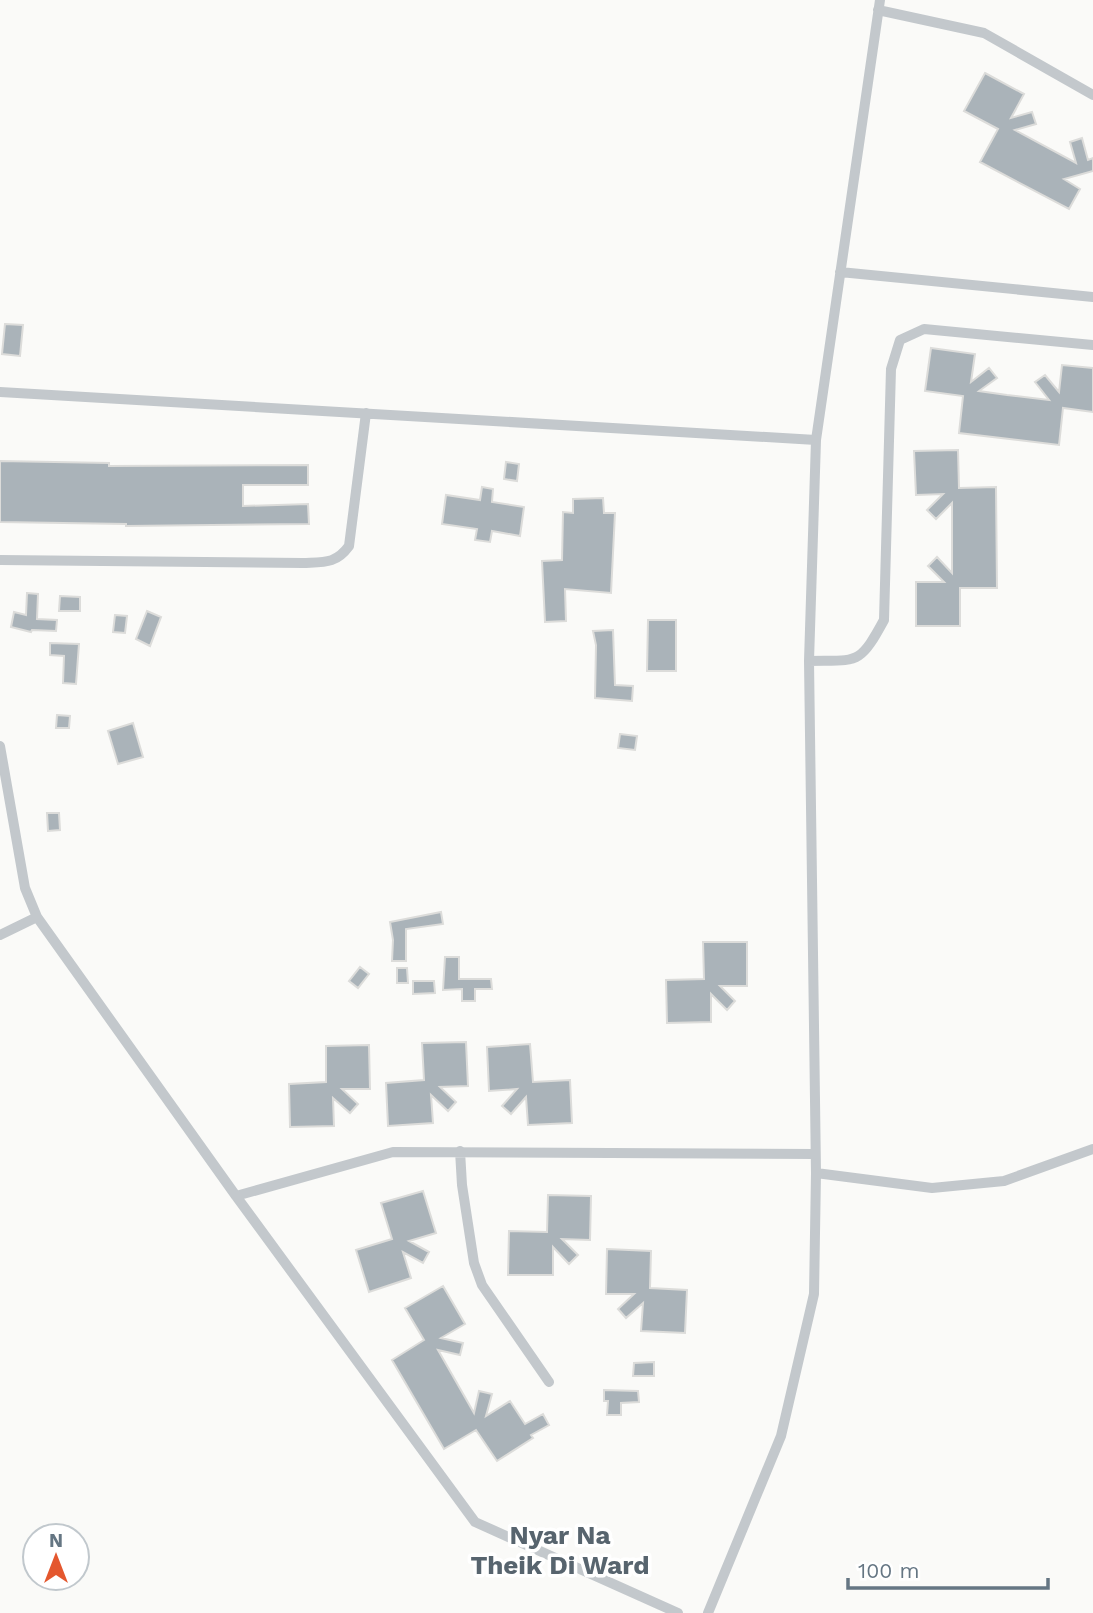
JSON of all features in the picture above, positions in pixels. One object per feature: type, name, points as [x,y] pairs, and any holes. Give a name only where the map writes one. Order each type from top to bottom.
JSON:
[{"type":"street","points":[[709,1613],[780,1436],[814,1294],[816,1173],[808,661],[817,440],[879,5],[984,33],[1093,95]]},
{"type":"street","points":[[841,272],[1093,298]]},
{"type":"street","points":[[808,661],[852,660],[868,649],[884,620],[891,369],[900,340],[924,329],[1093,345]]},
{"type":"street","points":[[0,392],[817,440]]},
{"type":"street","points":[[0,560],[303,563],[324,562],[342,557],[349,546],[366,414]]},
{"type":"street","points":[[0,746],[25,888],[37,917],[236,1196],[475,1522],[678,1613]]},
{"type":"street","points":[[0,824],[13,822]]},
{"type":"street","points":[[0,935],[37,917]]},
{"type":"street","points":[[816,1173],[932,1188],[1004,1181],[1093,1149]]},
{"type":"street","points":[[460,1151],[462,1185],[474,1263],[482,1285],[549,1382]]},
{"type":"street","points":[[236,1196],[393,1152],[815,1154]]},
{"type":"building","points":[[985,73],[1024,94],[1011,118],[1032,112],[1036,124],[1015,130],[1076,163],[1070,142],[1082,138],[1088,160],[1093,158],[1093,171],[1064,179],[1080,189],[1069,209],[980,162],[998,129],[964,111]]},
{"type":"building","points":[[5,324],[23,325],[20,356],[2,354]]},
{"type":"building","points":[[931,348],[975,354],[971,382],[989,368],[997,378],[979,391],[1007,395],[1049,400],[1035,382],[1045,375],[1059,392],[1062,365],[1093,368],[1093,412],[1063,408],[1059,445],[959,433],[963,396],[925,391]]},
{"type":"building","points":[[958,450],[959,488],[996,487],[997,588],[960,588],[960,626],[916,626],[916,582],[944,582],[928,566],[937,557],[952,573],[952,503],[936,519],[927,510],[943,494],[916,495],[914,451]]},
{"type":"building","points":[[0,461],[109,463],[109,466],[308,465],[308,485],[243,485],[243,506],[308,504],[309,524],[126,526],[0,522]]},
{"type":"building","points":[[506,462],[519,464],[517,481],[504,479]]},
{"type":"building","points":[[482,487],[493,489],[492,502],[524,507],[520,536],[492,531],[490,542],[475,540],[477,529],[442,524],[446,495],[480,500]]},
{"type":"building","points":[[603,498],[604,513],[615,513],[611,593],[565,589],[566,621],[545,622],[542,561],[562,560],[563,512],[573,513],[573,499]]},
{"type":"building","points":[[27,593],[38,594],[37,619],[57,620],[56,631],[31,632],[11,627],[14,612],[26,615]]},
{"type":"building","points":[[60,596],[80,597],[80,611],[59,611]]},
{"type":"building","points":[[147,611],[161,617],[150,646],[136,639]]},
{"type":"building","points":[[115,615],[127,616],[125,633],[113,632]]},
{"type":"building","points":[[648,620],[676,620],[676,671],[647,671]]},
{"type":"building","points":[[613,630],[615,685],[633,686],[632,701],[595,698],[596,645],[593,631]]},
{"type":"building","points":[[50,643],[79,644],[76,684],[63,683],[64,656],[50,655]]},
{"type":"building","points":[[57,715],[70,716],[69,728],[56,728]]},
{"type":"building","points":[[133,723],[143,757],[118,764],[108,731]]},
{"type":"building","points":[[620,734],[637,736],[635,750],[618,748]]},
{"type":"building","points":[[47,813],[59,813],[60,830],[48,831]]},
{"type":"building","points":[[441,912],[443,924],[406,929],[406,961],[392,961],[390,922]]},
{"type":"building","points":[[703,942],[747,942],[747,986],[720,986],[735,1001],[727,1010],[711,994],[711,1022],[667,1023],[666,980],[704,979]]},
{"type":"building","points":[[445,957],[459,957],[459,979],[491,979],[492,989],[475,989],[475,1001],[462,1001],[462,989],[443,990]]},
{"type":"building","points":[[360,967],[369,974],[358,988],[349,981]]},
{"type":"building","points":[[397,968],[407,968],[408,983],[397,983]]},
{"type":"building","points":[[413,981],[434,981],[435,993],[413,994]]},
{"type":"building","points":[[466,1042],[468,1086],[440,1087],[456,1102],[448,1111],[431,1095],[433,1123],[388,1126],[386,1083],[424,1080],[422,1043]]},
{"type":"building","points":[[530,1044],[533,1082],[570,1080],[572,1123],[528,1125],[526,1097],[511,1114],[502,1106],[517,1089],[489,1091],[487,1047]]},
{"type":"building","points":[[369,1045],[370,1089],[342,1089],[358,1104],[350,1113],[333,1098],[334,1126],[290,1127],[289,1084],[326,1082],[326,1046]]},
{"type":"building","points":[[423,1191],[436,1233],[409,1241],[429,1252],[423,1263],[403,1252],[411,1278],[369,1292],[356,1250],[392,1239],[381,1203]]},
{"type":"building","points":[[548,1195],[591,1196],[590,1240],[562,1239],[578,1255],[569,1264],[553,1247],[553,1275],[508,1275],[509,1231],[547,1232]]},
{"type":"building","points":[[607,1249],[651,1251],[650,1288],[687,1290],[685,1333],[641,1331],[643,1303],[626,1318],[618,1309],[634,1294],[606,1294]]},
{"type":"building","points":[[443,1286],[465,1324],[441,1338],[463,1343],[460,1355],[438,1350],[474,1413],[479,1391],[492,1394],[486,1416],[510,1401],[525,1424],[543,1414],[549,1425],[497,1461],[476,1430],[444,1449],[392,1360],[424,1340],[405,1308]]},
{"type":"building","points":[[654,1362],[654,1376],[633,1376],[634,1363]]},
{"type":"building","points":[[604,1390],[638,1391],[639,1402],[621,1403],[621,1415],[607,1415],[608,1401],[604,1401]]},
{"type":"district","name":"Nyar Na Theik Di Ward","points":[[560,1550]]}]
